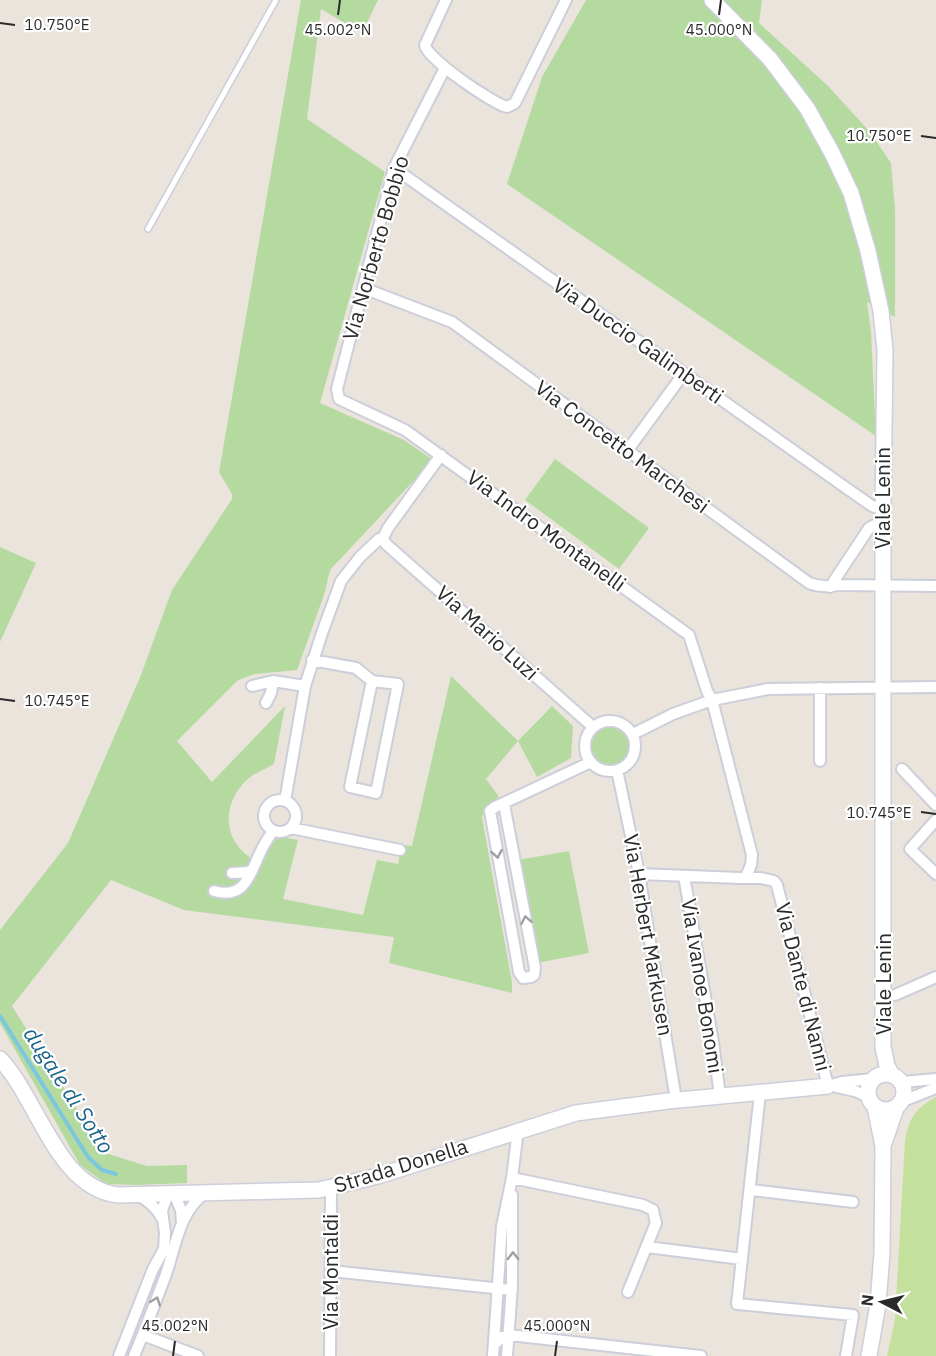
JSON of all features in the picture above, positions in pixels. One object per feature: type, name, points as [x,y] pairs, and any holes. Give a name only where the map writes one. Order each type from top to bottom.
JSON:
[{"type":"main road","name":"Viale Lenin","points":[[712,0],[770,59],[807,108],[832,153],[851,193],[868,251],[881,311],[885,350],[882,687],[883,1047],[886,1078]]},
{"type":"main road","name":"Strada Donella","points":[[0,1059],[18,1082],[60,1155],[75,1175],[88,1185],[109,1194],[308,1191],[331,1188],[396,1171],[518,1130],[581,1112],[676,1100],[828,1086]]},
{"type":"main road","name":"Viale Lenin","points":[[869,1356],[878,1304],[882,1253],[883,1146],[868,1090],[886,1078]]},
{"type":"main road","name":"Viale Lenin","points":[[883,1146],[905,1091],[886,1078]]},
{"type":"main road","points":[[872,1102],[885,1111],[899,1104]]},
{"type":"street","points":[[446,0],[425,45],[426,51],[445,68],[507,107],[515,103],[566,0]]},
{"type":"street","name":"Via Norberto Bobbio","points":[[339,399],[337,389],[394,168],[445,68]]},
{"type":"street","name":"Via Duccio Galimberti","points":[[394,168],[883,516]]},
{"type":"street","name":"Via Concetto Marchesi","points":[[363,288],[452,322],[809,583],[830,587],[838,585],[936,586]]},
{"type":"street","points":[[627,451],[684,373]]},
{"type":"street","name":"Via Indro Montanelli","points":[[339,399],[405,430],[689,635],[712,700],[752,857]]},
{"type":"street","points":[[285,801],[305,686],[312,660],[341,581],[360,557],[383,538],[441,455]]},
{"type":"street","points":[[830,587],[868,528],[883,516]]},
{"type":"street","name":"Via Mario Luzi","points":[[383,538],[386,544],[593,727]]},
{"type":"street","points":[[312,660],[356,668],[372,681],[398,684],[376,792],[351,787],[372,681]]},
{"type":"street","points":[[252,687],[273,681],[305,686]]},
{"type":"street","points":[[266,703],[272,693],[273,681]]},
{"type":"street","points":[[633,734],[673,714],[712,700],[768,689],[936,687]]},
{"type":"street","points":[[820,688],[820,761]]},
{"type":"street","points":[[599,722],[622,723],[633,734],[635,741],[633,756],[624,767],[617,770],[603,770],[591,762],[585,749],[585,741],[593,727],[599,722]]},
{"type":"street","points":[[504,804],[535,968],[531,977],[523,978],[519,972],[490,816],[492,809],[591,762]]},
{"type":"street","points":[[902,769],[936,805]]},
{"type":"street","name":"Via Herbert Markusen","points":[[617,770],[639,874],[676,1100]]},
{"type":"street","points":[[285,801],[295,810],[295,820],[291,828],[283,832],[273,831],[266,824],[265,810],[271,803],[285,801]]},
{"type":"street","points":[[936,820],[910,849],[936,874]]},
{"type":"street","points":[[291,828],[400,850]]},
{"type":"street","points":[[214,891],[225,894],[239,890],[273,831]]},
{"type":"street","points":[[746,877],[752,865],[752,857]]},
{"type":"street","points":[[752,857],[770,879]]},
{"type":"street","points":[[232,873],[248,872],[253,869]]},
{"type":"street","name":"Via Dante di Nanni","points":[[639,874],[746,877],[770,879],[777,885],[828,1086]]},
{"type":"street","name":"Via Ivanoe Bonomi","points":[[684,876],[713,1042],[720,1096]]},
{"type":"street","points":[[896,995],[936,977]]},
{"type":"street","points":[[828,1086],[842,1082],[886,1078],[936,1079]]},
{"type":"street","points":[[828,1086],[848,1089],[872,1102]]},
{"type":"street","points":[[899,1104],[936,1088]]},
{"type":"street","points":[[760,1093],[737,1304],[853,1315],[846,1356]]},
{"type":"street","points":[[493,1351],[494,1289],[518,1130]]},
{"type":"street","points":[[512,1178],[649,1207],[655,1216],[656,1223],[628,1292]]},
{"type":"street","points":[[507,1356],[512,1290],[512,1178]]},
{"type":"street","name":"Via Montaldi","points":[[330,1356],[331,1188]]},
{"type":"street","points":[[751,1190],[853,1202]]},
{"type":"street","points":[[162,1219],[164,1203],[171,1193],[181,1210],[182,1224]]},
{"type":"street","points":[[134,1356],[182,1224],[189,1208],[205,1193]]},
{"type":"street","points":[[119,1356],[153,1269],[164,1249],[165,1233],[162,1219],[149,1202],[137,1194]]},
{"type":"street","points":[[647,1247],[742,1259]]},
{"type":"street","points":[[332,1271],[512,1290]]},
{"type":"street","points":[[494,1289],[503,1296],[502,1330],[509,1335]]},
{"type":"street","points":[[143,1335],[198,1356]]},
{"type":"street","points":[[493,1351],[502,1337],[509,1335],[701,1356]]},
{"type":"lane","points":[[148,229],[276,0]]},
{"type":"green space","points":[[301,0],[378,0],[362,33],[321,9],[307,119],[385,172],[320,403],[404,440],[433,460],[330,570],[325,592],[297,670],[255,674],[238,680],[177,741],[212,782],[285,706],[274,764],[253,775],[233,798],[229,818],[233,837],[241,850],[252,859],[265,834],[298,840],[283,899],[363,915],[377,860],[398,864],[402,845],[412,846],[451,676],[518,741],[486,779],[499,797],[485,808],[482,818],[512,982],[512,993],[389,963],[394,937],[184,910],[111,880],[12,1006],[105,1153],[147,1166],[187,1165],[187,1183],[106,1184],[80,1165],[0,1023],[0,930],[68,843],[141,675],[172,590],[232,499],[232,494],[219,472]]},
{"type":"green space","points":[[586,0],[762,0],[759,23],[828,86],[870,132],[891,163],[895,210],[895,317],[867,302],[871,332],[876,436],[507,184],[542,77]]},
{"type":"green space","points":[[555,459],[649,528],[619,569],[525,500]]},
{"type":"green space","points":[[0,547],[36,563],[0,642]]},
{"type":"green space","points":[[552,706],[573,726],[571,758],[537,777],[518,741]]},
{"type":"green space","points":[[610,723],[618,724],[625,729],[630,736],[630,752],[625,759],[618,764],[610,765],[602,764],[595,759],[590,752],[589,744],[590,736],[595,729],[602,724]]},
{"type":"green space","points":[[569,851],[589,953],[537,963],[518,860]]},
{"type":"green space","points":[[936,1097],[936,1356],[887,1356],[895,1320],[905,1141],[914,1114]]},
{"type":"waterway","name":"dugale di Sotto","points":[[0,1016],[88,1157],[102,1170],[116,1174]]}]
